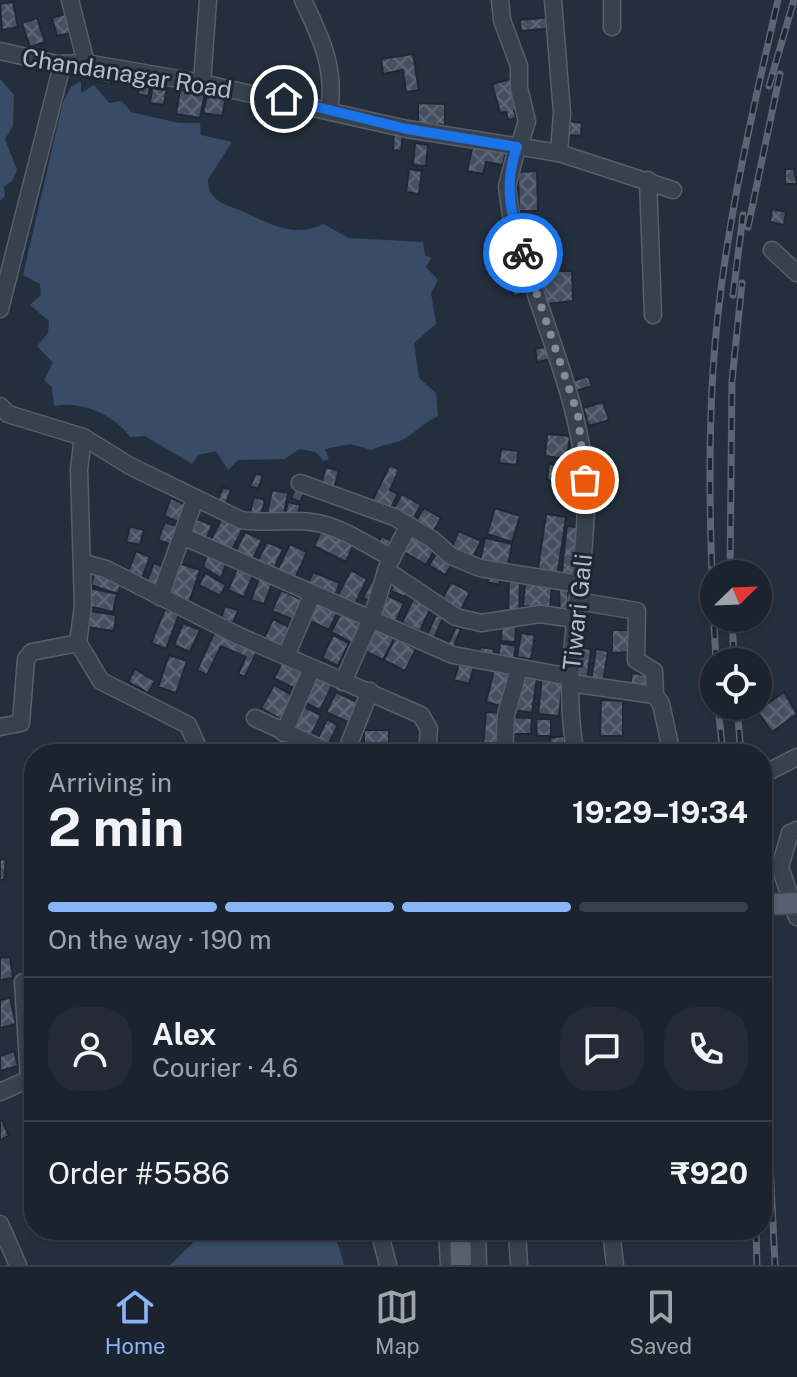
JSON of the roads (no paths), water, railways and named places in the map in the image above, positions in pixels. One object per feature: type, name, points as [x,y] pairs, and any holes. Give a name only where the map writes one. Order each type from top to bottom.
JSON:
[{"type":"main road","points":[[772,904],[797,903]]},
{"type":"main road","points":[[460,1240],[461,1265]]},
{"type":"street","points":[[70,0],[86,63]]},
{"type":"street","points":[[202,83],[208,0]]},
{"type":"street","points":[[303,0],[331,69],[333,85],[329,111]]},
{"type":"street","name":"Tiwari Gali","points":[[500,0],[502,20],[519,66],[519,88],[527,121],[507,187],[511,215],[578,415],[586,513],[570,680],[569,719],[574,744]]},
{"type":"street","points":[[553,0],[562,113],[559,153]]},
{"type":"street","points":[[612,0],[612,27]]},
{"type":"street","name":"Chandanagar Road","points":[[0,51],[62,65],[86,63],[202,83],[407,129],[559,153],[673,190]]},
{"type":"street","points":[[0,309],[62,65]]},
{"type":"street","points":[[648,180],[653,315]]},
{"type":"street","points":[[772,250],[797,273]]},
{"type":"street","points":[[0,406],[8,414],[83,437],[195,499],[241,520],[260,524],[311,522],[342,532],[389,564],[456,617],[481,623],[540,614],[575,619]]},
{"type":"street","points":[[83,437],[79,469],[83,606],[78,643],[101,681],[188,725],[197,744]]},
{"type":"street","points":[[300,483],[409,525],[451,556],[480,568],[579,584]]},
{"type":"street","points":[[160,597],[195,499]]},
{"type":"street","points":[[343,682],[372,617],[389,564],[409,525]]},
{"type":"street","points":[[182,536],[453,655],[655,695]]},
{"type":"street","points":[[84,563],[106,569],[286,656],[421,715],[429,729],[428,744]]},
{"type":"street","points":[[286,656],[312,595]]},
{"type":"street","points":[[577,601],[637,611],[636,660],[654,671],[655,695],[661,704],[670,744]]},
{"type":"street","points":[[0,727],[21,723],[26,659],[32,652],[78,643]]},
{"type":"street","points":[[284,733],[312,668]]},
{"type":"street","points":[[505,744],[506,715],[519,669]]},
{"type":"street","points":[[349,744],[370,691]]},
{"type":"street","points":[[255,718],[310,744]]},
{"type":"street","points":[[772,770],[797,757]]},
{"type":"street","points":[[797,830],[790,833],[780,867],[797,917]]},
{"type":"street","points":[[23,982],[24,993]]},
{"type":"street","points":[[0,1092],[24,1082]]},
{"type":"street","points":[[0,1224],[18,1265]]},
{"type":"street","points":[[382,1240],[388,1265]]},
{"type":"street","points":[[448,1240],[449,1265]]},
{"type":"street","points":[[477,1240],[478,1265]]},
{"type":"street","points":[[518,1240],[519,1265]]},
{"type":"street","points":[[612,1240],[615,1265]]},
{"type":"water","points":[[0,79],[14,95],[13,126],[5,139],[17,170],[12,181],[4,186],[5,196],[0,201]]},
{"type":"water","points":[[81,81],[81,93],[94,85],[109,103],[122,101],[131,112],[179,123],[200,123],[201,135],[232,142],[208,179],[211,194],[226,205],[265,222],[294,230],[323,224],[349,238],[423,242],[425,255],[431,258],[426,267],[438,280],[431,293],[436,324],[414,343],[419,378],[436,393],[438,416],[404,439],[372,450],[350,444],[325,449],[329,459],[323,461],[316,452],[299,449],[285,459],[238,460],[228,470],[216,451],[198,455],[192,464],[145,436],[130,437],[116,422],[96,411],[75,405],[54,406],[52,387],[44,380],[53,363],[37,346],[48,333],[49,321],[30,305],[41,295],[40,284],[23,275],[63,102],[71,87]]},
{"type":"water","points":[[196,1240],[334,1240],[338,1244],[344,1265],[170,1265]]},
{"type":"railway","points":[[715,648],[710,479],[717,323],[738,184],[778,0]]},
{"type":"railway","points":[[769,86],[794,0]]},
{"type":"railway","points":[[748,227],[780,74]]},
{"type":"railway","points":[[733,295],[743,215]]},
{"type":"railway","points":[[730,560],[732,381],[742,283]]},
{"type":"railway","points":[[733,632],[733,648]]},
{"type":"railway","points":[[719,720],[722,744]]},
{"type":"railway","points":[[738,720],[740,744]]},
{"type":"railway","points":[[772,1202],[775,1265]]},
{"type":"railway","points":[[756,1240],[757,1265]]}]
